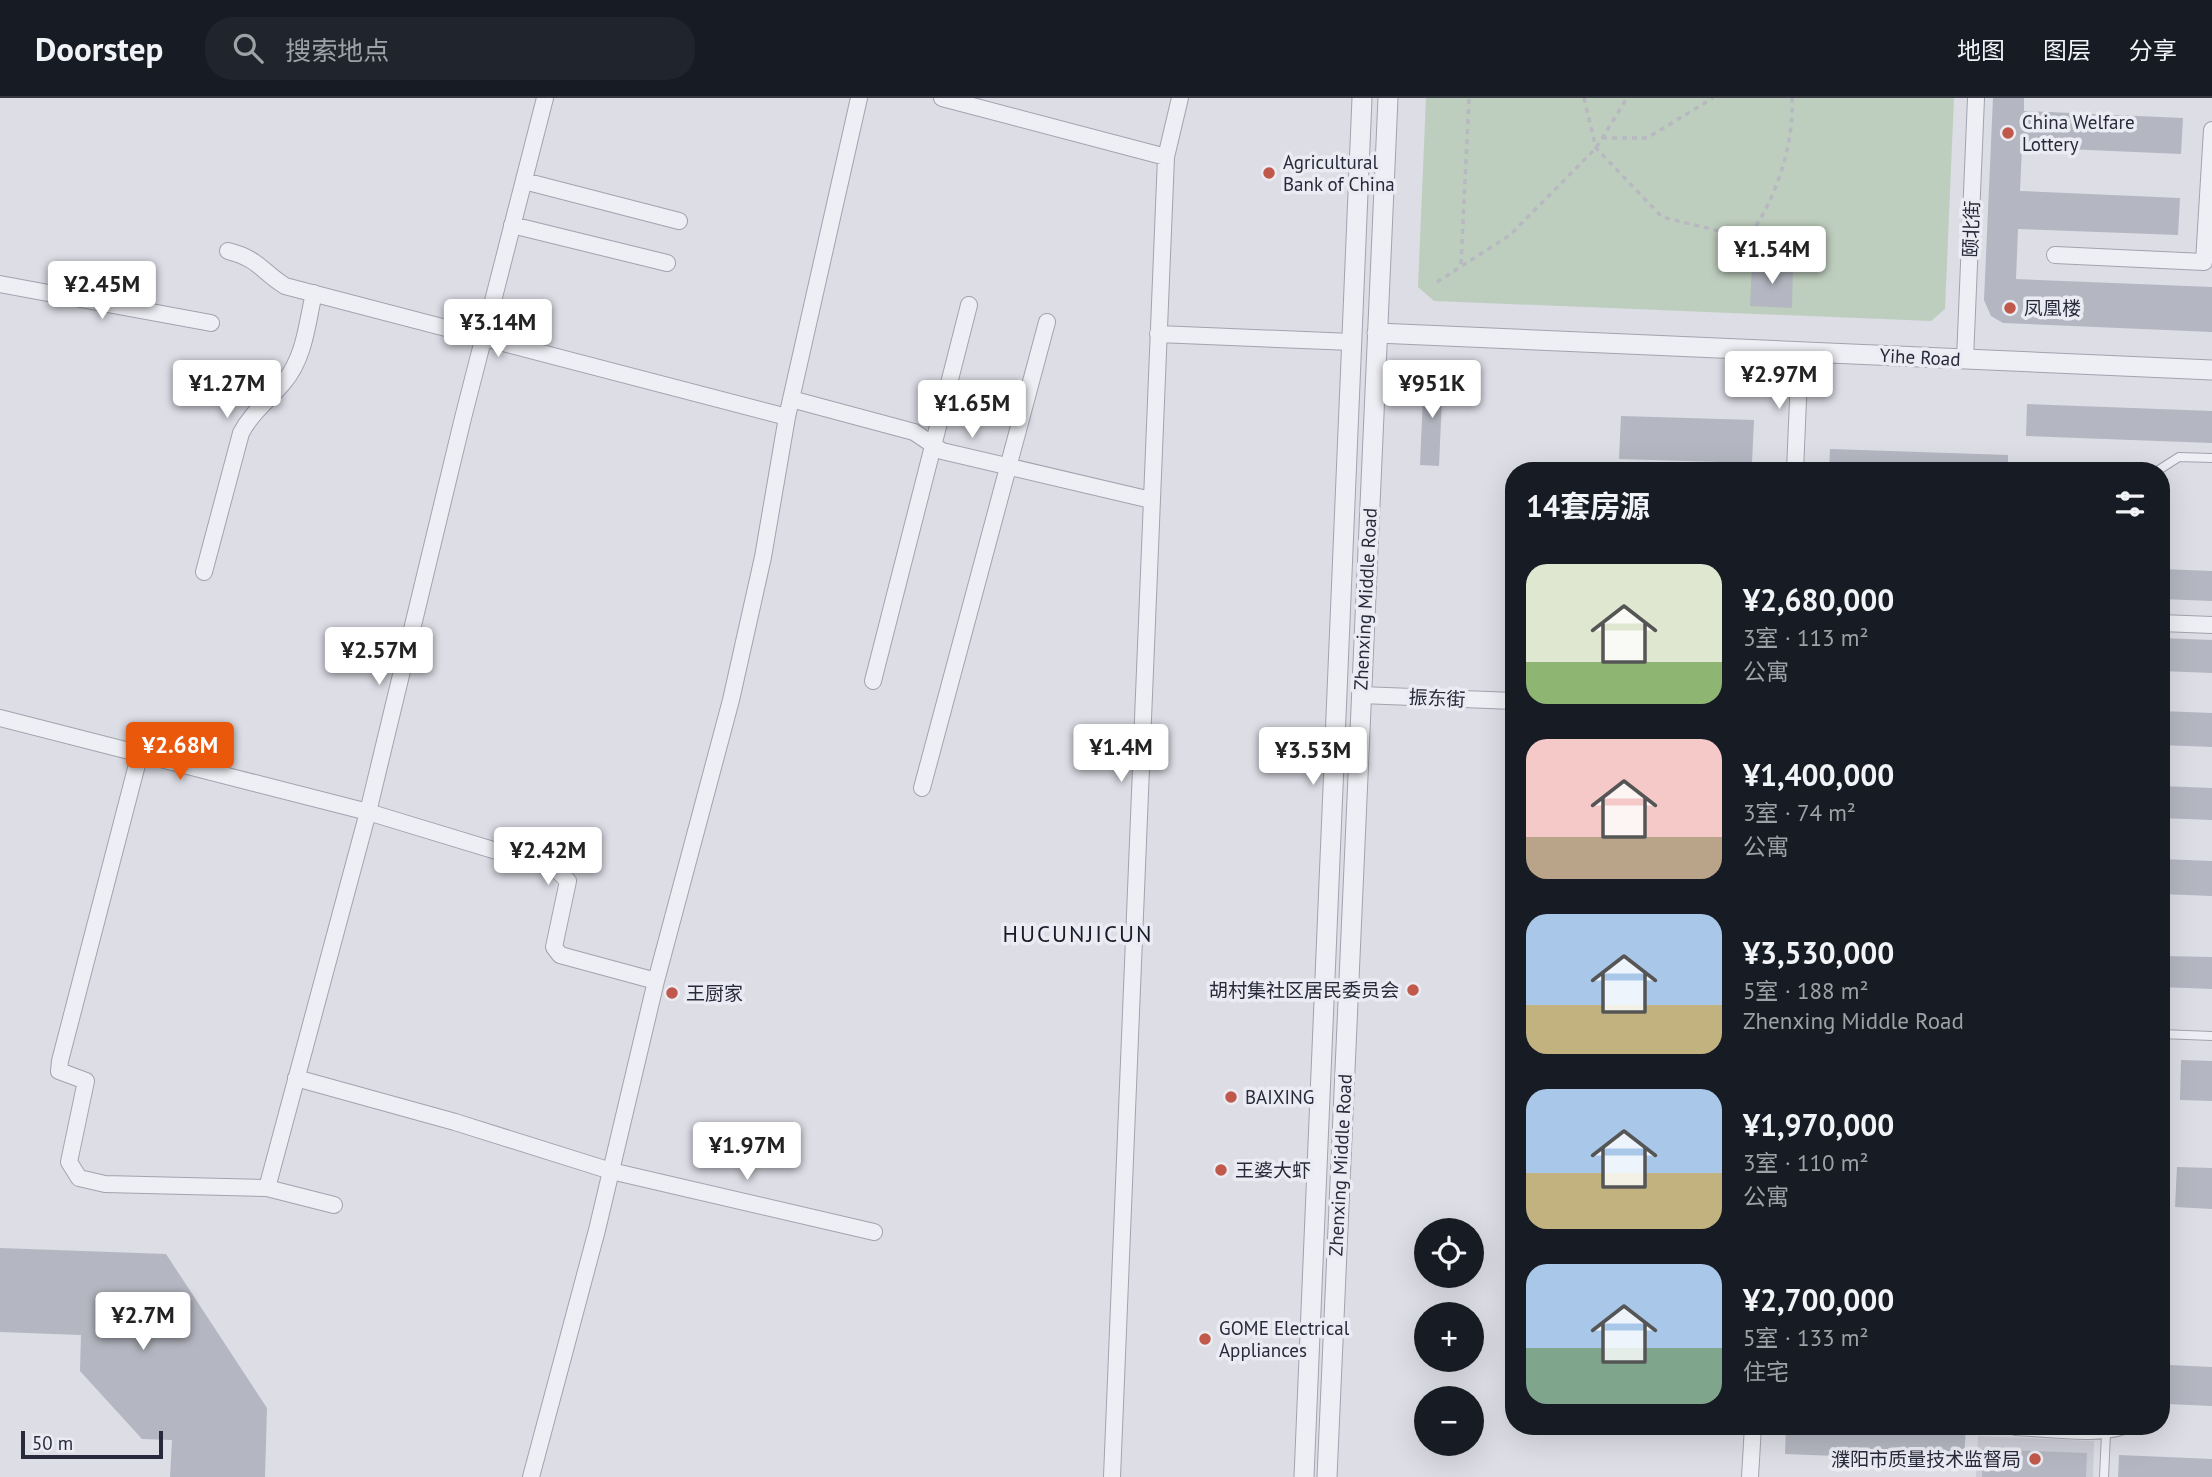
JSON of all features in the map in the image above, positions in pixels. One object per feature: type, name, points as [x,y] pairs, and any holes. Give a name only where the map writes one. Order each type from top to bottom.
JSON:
[{"type":"street","points":[[267,1188],[368,812],[545,98]]},
{"type":"street","points":[[531,1477],[611,1171],[656,981],[731,700],[763,557],[787,417],[859,98]]},
{"type":"street","points":[[942,98],[1166,157]]},
{"type":"street","points":[[1112,1477],[1166,157],[1180,98]]},
{"type":"street","name":"Zhenxing Middle Road","points":[[1304,1477],[1363,98]]},
{"type":"street","name":"Zhenxing Middle Road","points":[[1326,1477],[1388,98]]},
{"type":"street","name":"颐北街","points":[[1965,359],[1976,98]]},
{"type":"street","points":[[2055,255],[2204,262],[2212,130]]},
{"type":"street","points":[[524,181],[679,221]]},
{"type":"street","points":[[512,225],[667,262]]},
{"type":"street","points":[[228,251],[251,257],[268,275],[285,286],[787,417]]},
{"type":"street","points":[[0,284],[211,323]]},
{"type":"street","points":[[204,572],[241,433],[250,415],[286,381],[301,356],[314,293]]},
{"type":"street","points":[[873,681],[969,305]]},
{"type":"street","points":[[922,788],[1047,322]]},
{"type":"street","name":"Yihe Road","points":[[1377,333],[2212,370]]},
{"type":"street","points":[[1158,334],[1352,342]]},
{"type":"street","points":[[1795,462],[1800,352]]},
{"type":"street","points":[[791,399],[914,432],[942,451],[1151,500]]},
{"type":"street","points":[[2170,623],[2212,625]]},
{"type":"street","name":"振东街","points":[[1361,695],[1505,701]]},
{"type":"street","points":[[0,718],[368,812],[556,869],[568,881],[554,947],[560,955],[656,981]]},
{"type":"street","points":[[141,753],[60,1061],[59,1071],[86,1081],[69,1162],[79,1178],[104,1184],[267,1188],[334,1205]]},
{"type":"street","points":[[296,1078],[455,1122],[611,1171],[874,1232]]},
{"type":"street","points":[[1750,1477],[1752,1435]]},
{"type":"lane","points":[[2170,463],[2179,457],[2212,458]]},
{"type":"lane","points":[[2170,1034],[2212,1036]]},
{"type":"lane","points":[[2104,1477],[2106,1435]]},
{"type":"path","points":[[1461,265],[1469,98]]},
{"type":"path","points":[[1584,98],[1596,148],[1662,217],[1748,238],[1773,196],[1793,120],[1792,98]]},
{"type":"path","points":[[1437,282],[1510,235],[1596,148],[1627,98]]},
{"type":"path","points":[[1602,138],[1647,138],[1713,98]]},
{"type":"shaded area","name":"濮阳市质量技术监督局","points":[[1978,1436],[2094,1441],[2093,1477],[1976,1477]]},
{"type":"green space","points":[[1426,98],[1954,98],[1945,309],[1931,321],[1434,301],[1418,287]]},
{"type":"building","points":[[1993,98],[2024,98],[2024,111],[2183,118],[2181,154],[2022,147],[2020,191],[2180,198],[2178,235],[2018,229],[2016,279],[2212,287],[2212,332],[2003,323],[1991,316],[1984,300]]},
{"type":"building","points":[[1752,264],[1793,266],[1792,308],[1750,306]]},
{"type":"building","points":[[1424,374],[1443,375],[1439,466],[1420,465]]},
{"type":"building","points":[[2027,404],[2212,411],[2212,443],[2026,436]]},
{"type":"building","points":[[1621,416],[1754,420],[1752,462],[1619,459]]},
{"type":"building","points":[[1830,449],[2008,455],[2008,462],[1829,462]]},
{"type":"building","points":[[2170,569],[2212,571],[2212,601],[2170,599]]},
{"type":"building","points":[[2170,638],[2212,640],[2212,673],[2170,671]]},
{"type":"building","points":[[2170,711],[2212,713],[2212,747],[2170,745]]},
{"type":"building","points":[[2170,786],[2212,788],[2212,820],[2170,818]]},
{"type":"building","points":[[2170,859],[2212,861],[2212,896],[2170,894]]},
{"type":"building","points":[[2170,956],[2212,957],[2212,989],[2170,987]]},
{"type":"building","points":[[2181,1060],[2212,1061],[2212,1101],[2180,1100]]},
{"type":"building","points":[[2177,1167],[2212,1168],[2212,1209],[2175,1207]]},
{"type":"building","points":[[0,1248],[166,1254],[267,1408],[265,1477],[170,1477],[172,1440],[142,1439],[80,1371],[81,1335],[0,1332]]},
{"type":"building","points":[[2170,1365],[2212,1367],[2212,1406],[2170,1404]]},
{"type":"building","points":[[1786,1435],[1965,1435],[1964,1461],[1785,1454]]},
{"type":"building","name":"濮阳市质量技术监督局","points":[[1983,1449],[2087,1453],[2086,1477],[1982,1477]]},
{"type":"building","points":[[2119,1455],[2212,1459],[2212,1477],[2118,1477]]},
{"type":"place","name":"China Welfare Lottery","points":[[2008,133]]},
{"type":"place","name":"Agricultural Bank of China","points":[[1269,173]]},
{"type":"place","name":"凤凰楼","points":[[2010,308]]},
{"type":"place","name":"胡村集社区居民委员会","points":[[1413,990]]},
{"type":"place","name":"王厨家","points":[[672,993]]},
{"type":"place","name":"BAIXING","points":[[1231,1097]]},
{"type":"place","name":"王婆大虾","points":[[1221,1170]]},
{"type":"place","name":"GOME Electrical Appliances","points":[[1205,1339]]},
{"type":"place","name":"濮阳市质量技术监督局","points":[[2035,1459]]},
{"type":"district","name":"HUCUNJICUN","points":[[1078,933]]}]
